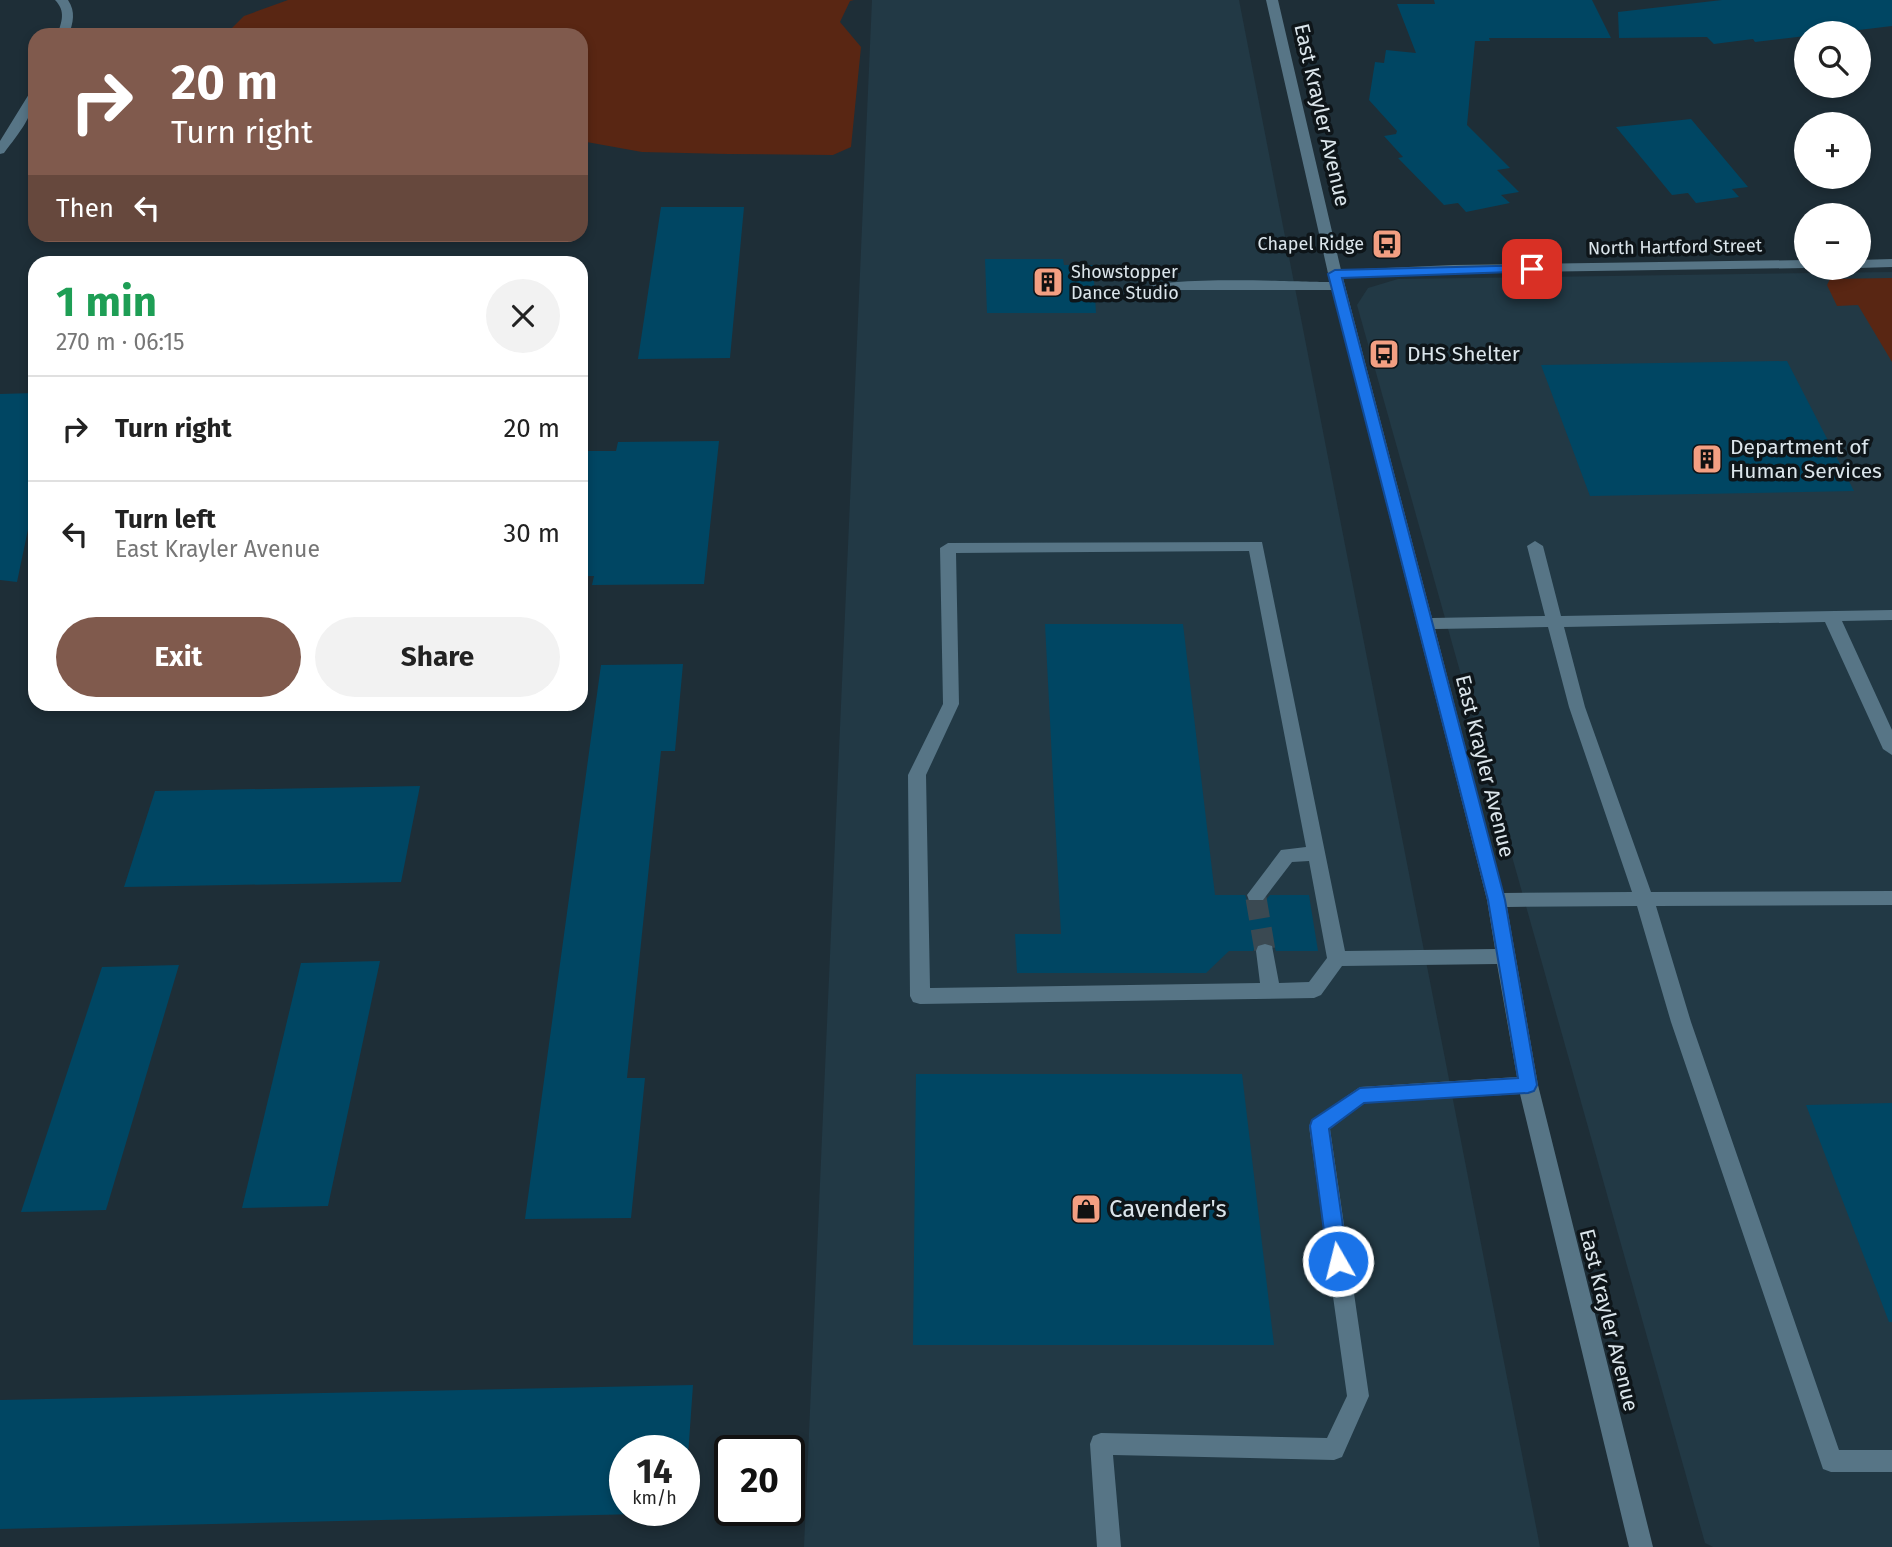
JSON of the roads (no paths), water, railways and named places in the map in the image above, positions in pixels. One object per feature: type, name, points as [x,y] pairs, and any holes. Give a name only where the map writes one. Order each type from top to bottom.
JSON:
[{"type":"street","points":[[61,0],[65,3],[69,17],[65,28]]},
{"type":"street","name":"East Krayler Avenue","points":[[1272,0],[1336,280],[1496,900],[1528,1085],[1641,1547]]},
{"type":"street","points":[[0,150],[28,107]]},
{"type":"street","points":[[1871,264],[1892,263]]},
{"type":"street","name":"North Hartford Street","points":[[1147,290],[1180,286],[1336,280],[1453,269],[1794,264]]},
{"type":"street","points":[[1256,546],[1337,959],[1314,990],[920,996],[917,775],[951,704],[948,548],[1256,546]]},
{"type":"street","points":[[1535,546],[1577,707],[1644,899],[1681,1022],[1831,1461],[1892,1461]]},
{"type":"street","points":[[1425,624],[1892,615]]},
{"type":"street","points":[[1831,616],[1892,749]]},
{"type":"street","points":[[1256,895],[1287,855],[1316,854]]},
{"type":"street","points":[[1496,900],[1892,898]]},
{"type":"street","points":[[1265,951],[1270,991]]},
{"type":"street","points":[[1337,959],[1506,956]]},
{"type":"street","points":[[1109,1547],[1101,1444],[1334,1449],[1357,1396],[1319,1126],[1360,1096],[1528,1085]]},
{"type":"tunnel","points":[[1256,895],[1257,900]]},
{"type":"tunnel","points":[[1256,898],[1265,951]]},
{"type":"place","name":"Chapel Ridge","points":[[1387,244]]},
{"type":"place","name":"Showstopper Dance Studio","points":[[1048,282]]},
{"type":"place","name":"DHS Shelter","points":[[1384,354]]},
{"type":"place","name":"Department of Human Services","points":[[1707,459]]},
{"type":"place","name":"Cavender's","points":[[1086,1209]]}]
